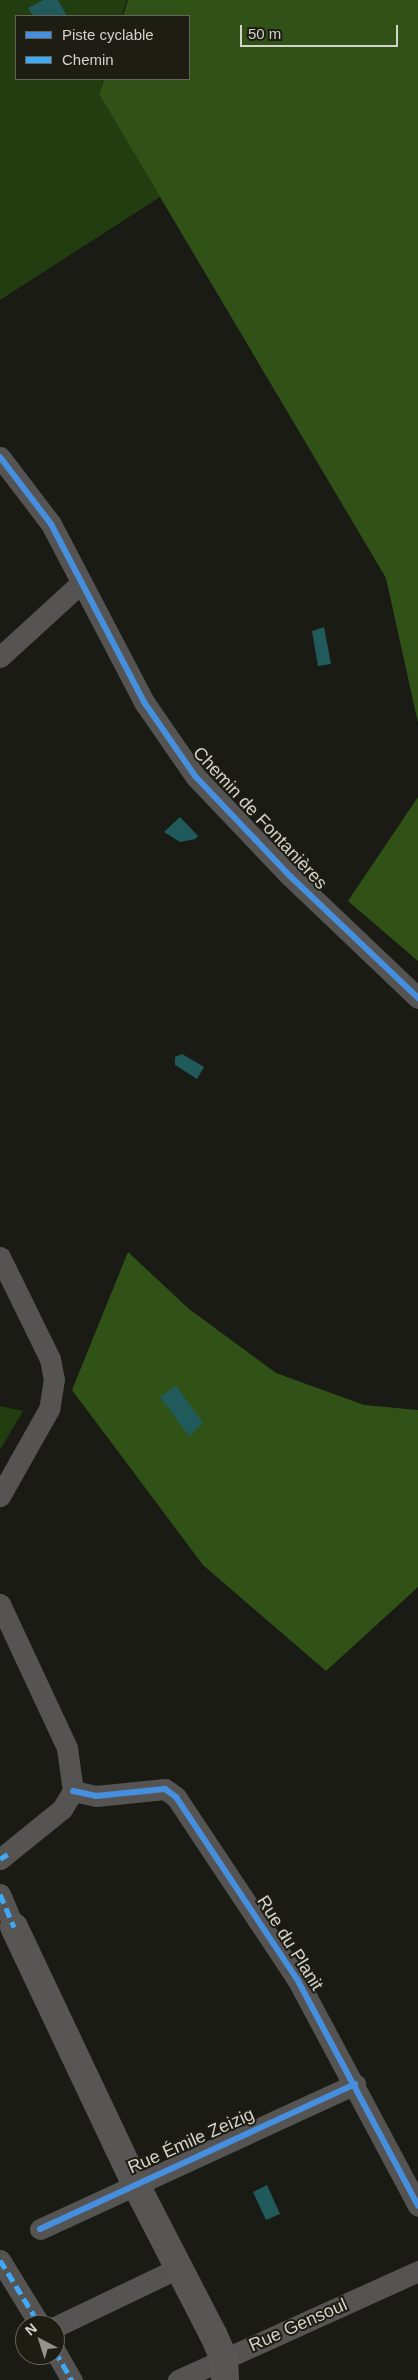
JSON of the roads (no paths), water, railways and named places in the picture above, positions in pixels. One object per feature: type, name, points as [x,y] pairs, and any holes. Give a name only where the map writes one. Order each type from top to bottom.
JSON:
[{"type":"main road","points":[[14,1927],[135,2183],[180,2267],[224,2370]]},
{"type":"street","name":"Chemin de Fontanières","points":[[0,456],[51,524],[144,702],[195,776],[290,876],[418,998]]},
{"type":"street","points":[[0,657],[81,583]]},
{"type":"street","points":[[0,1257],[50,1359],[54,1379],[50,1409],[0,1496]]},
{"type":"street","points":[[0,1604],[67,1748],[73,1791],[62,1809],[0,1858]]},
{"type":"street","name":"Rue du Planit","points":[[73,1791],[96,1796],[165,1789],[176,1796],[297,1979],[355,2084],[418,2206]]},
{"type":"street","points":[[0,1894],[14,1927]]},
{"type":"street","name":"Rue Émile Zeizig","points":[[40,2229],[135,2183],[355,2084]]},
{"type":"street","points":[[0,2260],[34,2315]]},
{"type":"street","points":[[65,2322],[180,2267]]},
{"type":"street","name":"Rue Gensoul","points":[[178,2380],[224,2370],[418,2271]]},
{"type":"street","points":[[63,2365],[72,2380]]},
{"type":"water","points":[[43,0],[58,0],[66,15],[32,15],[28,8]]},
{"type":"water","points":[[324,627],[331,664],[318,666],[312,631]]},
{"type":"water","points":[[180,817],[198,836],[195,839],[180,842],[164,832]]},
{"type":"water","points":[[182,1054],[204,1067],[197,1079],[175,1065],[175,1057]]},
{"type":"water","points":[[176,1386],[203,1423],[189,1436],[160,1397]]},
{"type":"water","points":[[267,2185],[280,2214],[266,2220],[253,2192]]}]
